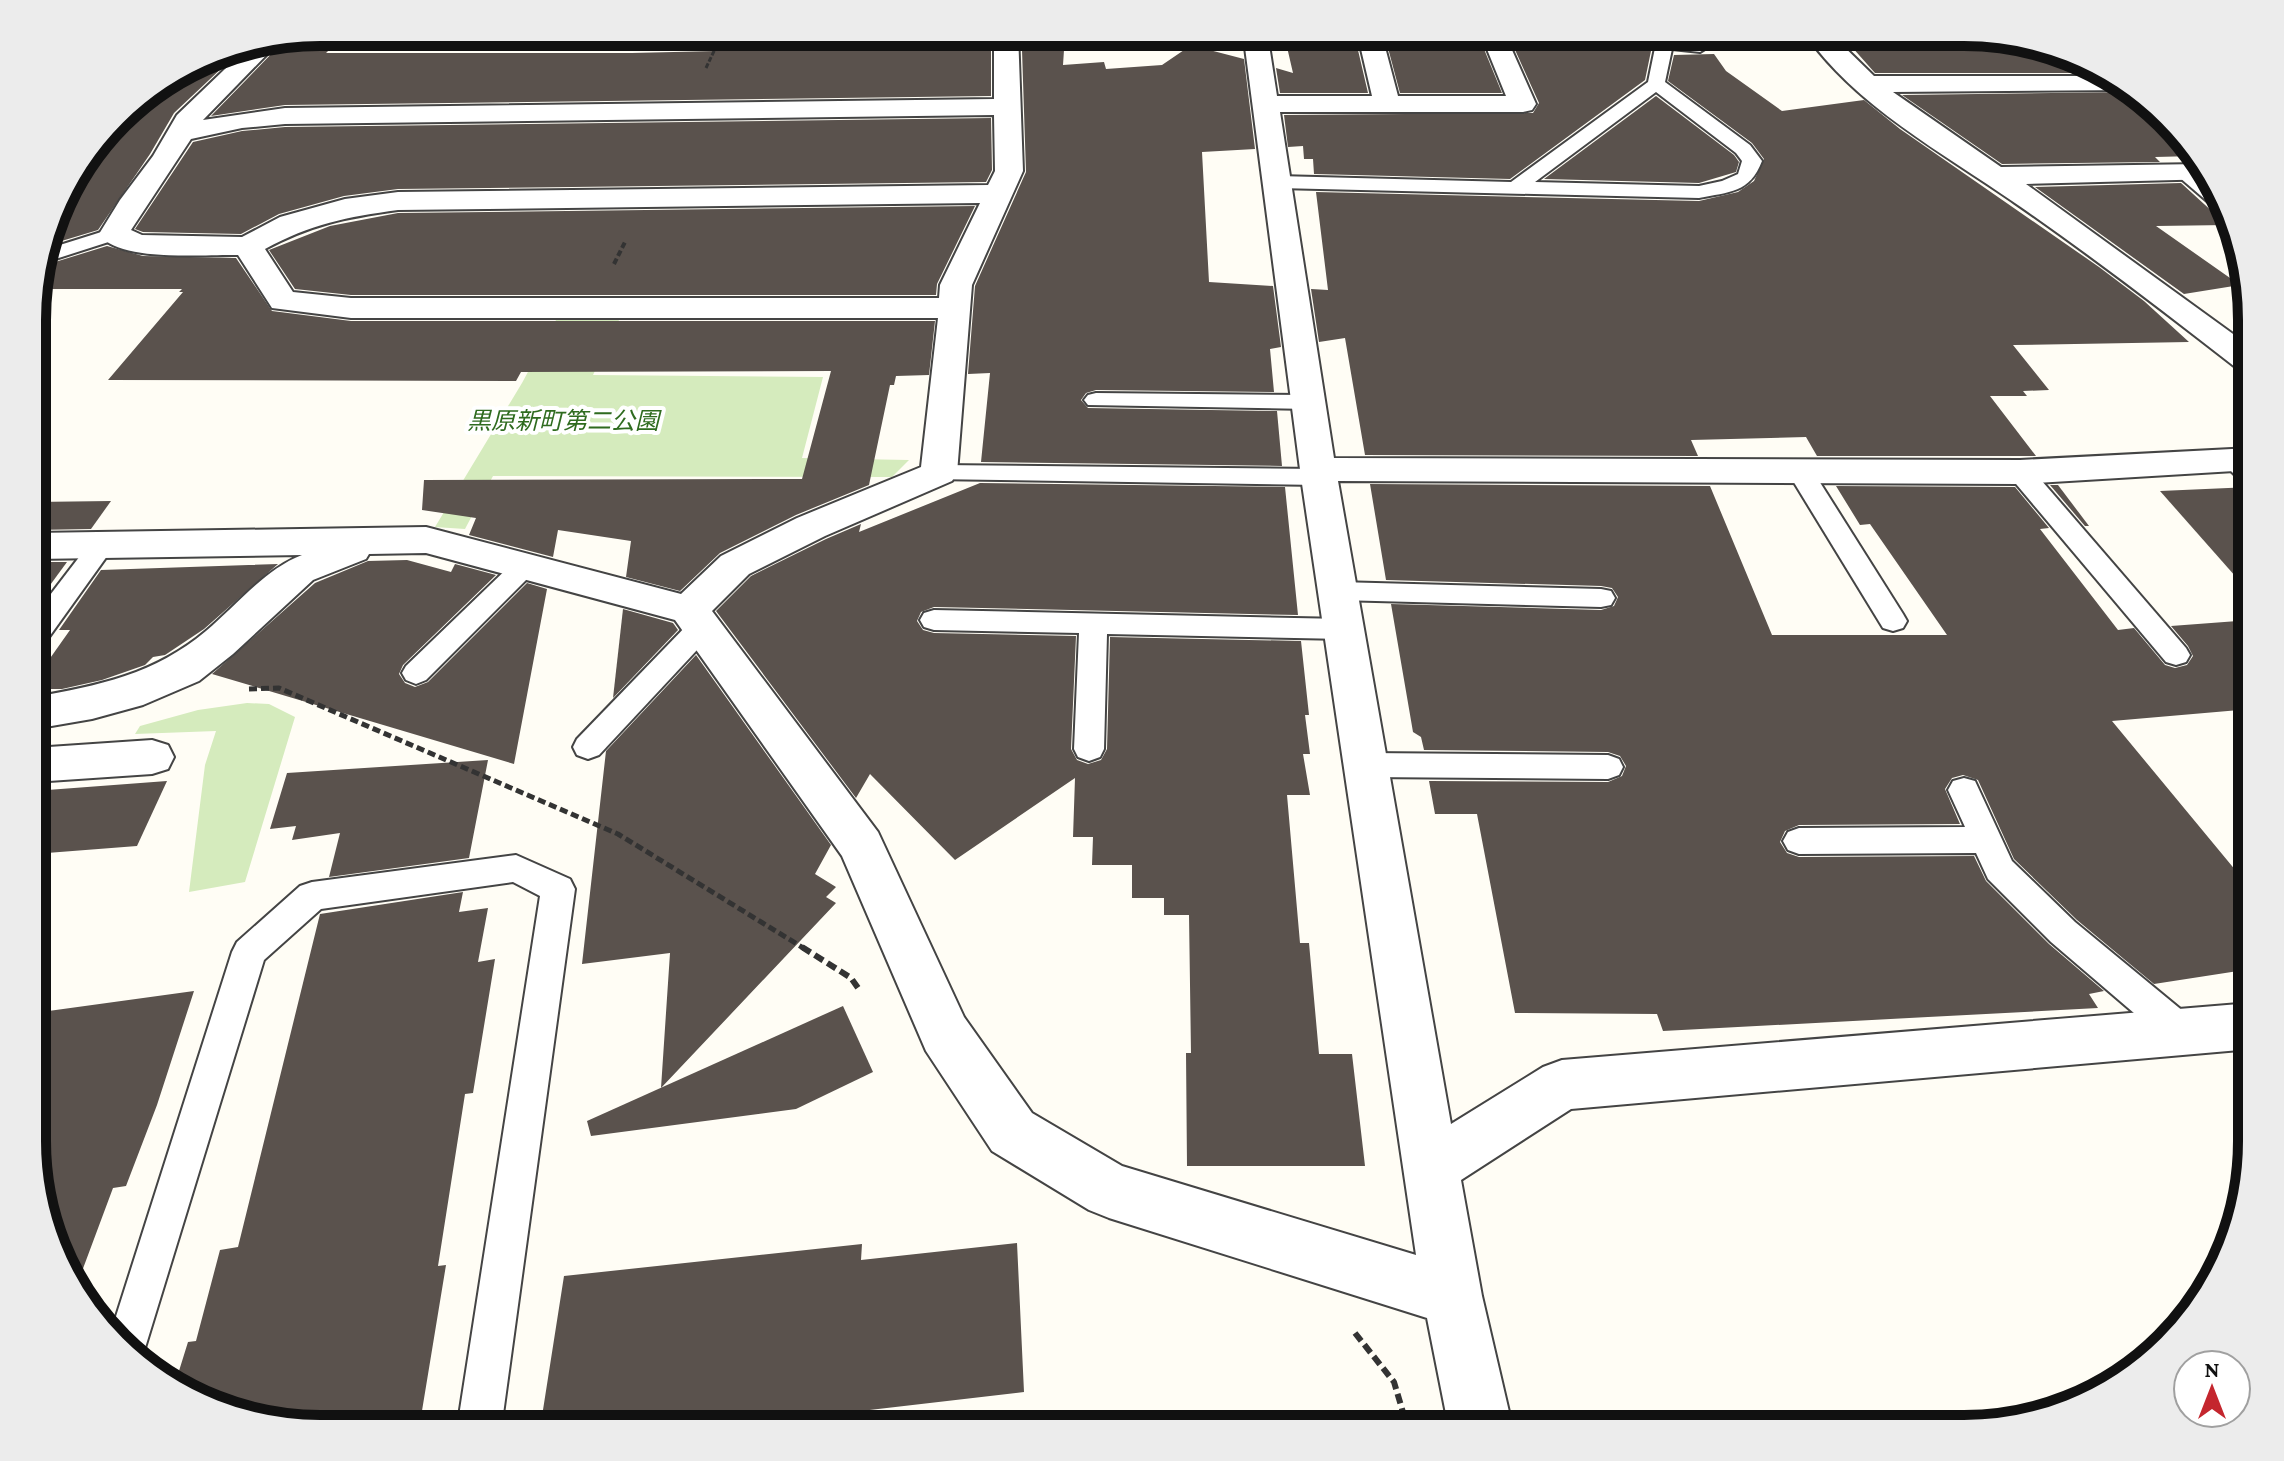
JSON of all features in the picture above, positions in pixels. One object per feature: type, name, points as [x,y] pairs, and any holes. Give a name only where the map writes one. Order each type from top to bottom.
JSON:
[{"type":"street","points":[[1257,46],[1365,765],[1452,1296],[1478,1414]]},
{"type":"street","points":[[1373,46],[1387,104]]},
{"type":"street","points":[[1266,104],[1523,104],[1498,46]]},
{"type":"street","points":[[1828,46],[1869,84],[2110,255],[2237,352]]},
{"type":"street","points":[[695,619],[735,565],[811,527],[939,473],[956,285],[1009,171],[1006,47]]},
{"type":"street","points":[[254,54],[187,121],[166,159],[130,206],[114,234],[137,244],[248,246],[291,223],[345,208],[398,201],[998,194]]},
{"type":"street","points":[[1869,84],[2102,84]]},
{"type":"street","points":[[179,133],[242,120],[285,116],[1006,107]]},
{"type":"street","points":[[1996,176],[2194,172]]},
{"type":"street","points":[[248,246],[283,301],[351,308],[955,308]]},
{"type":"street","points":[[1319,473],[2020,472],[2237,465]]},
{"type":"street","points":[[46,711],[92,703],[143,689],[184,670],[218,644],[299,571],[325,558],[387,540]]},
{"type":"street","points":[[46,546],[426,540],[526,565],[695,619],[861,846],[945,1034],[1012,1132],[1109,1190],[1452,1296]]},
{"type":"street","points":[[46,764],[152,757]]},
{"type":"street","points":[[1431,1168],[1562,1085],[2237,1027]]},
{"type":"lane","points":[[1516,187],[1656,84],[1664,46]]},
{"type":"lane","points":[[1685,46],[1700,47]]},
{"type":"lane","points":[[1278,182],[1699,192],[1728,186],[1746,177],[1752,161],[1743,149],[1656,84]]},
{"type":"lane","points":[[55,254],[114,234]]},
{"type":"lane","points":[[1096,400],[1309,402]]},
{"type":"lane","points":[[1800,471],[1893,621]]},
{"type":"lane","points":[[2020,472],[2176,655]]},
{"type":"lane","points":[[939,473],[1319,473]]},
{"type":"lane","points":[[46,621],[102,545]]},
{"type":"lane","points":[[416,673],[526,565]]},
{"type":"lane","points":[[934,620],[1093,624],[1601,598]]},
{"type":"lane","points":[[588,747],[695,619]]},
{"type":"lane","points":[[1089,749],[1093,624]]},
{"type":"lane","points":[[1365,765],[1608,767]]},
{"type":"lane","points":[[1964,790],[2000,870],[2063,932],[2182,1032]]},
{"type":"lane","points":[[1799,841],[1986,840]]},
{"type":"lane","points":[[129,1338],[249,952],[312,896],[516,868],[558,889],[481,1415]]},
{"type":"path","points":[[240,689],[279,688],[618,834],[851,978],[860,991]]},
{"type":"path","points":[[1343,1327],[1356,1334],[1394,1382],[1404,1414]]},
{"type":"green space","name":"黒原新町第二公園","points":[[556,320],[619,320],[593,375],[823,377],[802,458],[909,460],[892,477],[493,476],[465,529],[435,527],[522,383]]},
{"type":"green space","points":[[247,703],[269,704],[295,717],[245,882],[189,892],[205,765],[216,731],[135,734],[140,726],[198,710]]},
{"type":"building","points":[[1287,46],[1357,46],[1368,93],[1280,93],[1276,68],[1293,73]]},
{"type":"building","points":[[1388,46],[1483,46],[1502,93],[1400,93]]},
{"type":"building","points":[[1513,46],[1567,46],[1597,50],[1620,46],[1651,51],[1645,80],[1510,179],[1314,174],[1313,159],[1304,159],[1303,146],[1288,147],[1284,115],[1533,113],[1539,103]]},
{"type":"building","points":[[1851,46],[2000,48],[2035,55],[2083,73],[1875,73]]},
{"type":"building","points":[[758,47],[991,50],[991,96],[285,105],[211,116],[275,50],[331,48],[326,53],[757,50]]},
{"type":"building","points":[[1198,47],[1244,59],[1255,149],[1202,152],[1209,282],[1273,286],[1281,347],[1270,349],[1274,392],[1096,390],[1086,393],[1081,400],[1088,408],[1277,411],[1282,466],[981,462],[990,373],[968,374],[975,286],[1026,172],[1022,50],[1064,50],[1063,65],[1104,62],[1106,69],[1162,65],[1187,48],[1193,50]]},
{"type":"building","points":[[1714,54],[1726,71],[1782,111],[1864,100],[1900,129],[2099,267],[2144,301],[2189,342],[2013,345],[2049,390],[2023,391],[2027,396],[1990,396],[2036,456],[1817,456],[1806,437],[1691,440],[1698,456],[1365,455],[1345,338],[1319,342],[1311,289],[1328,290],[1316,192],[1699,201],[1738,192],[1754,181],[1764,159],[1752,143],[1668,81],[1674,55]]},
{"type":"building","points":[[227,63],[174,113],[98,230],[58,242],[83,183],[114,139],[153,103],[199,74]]},
{"type":"building","points":[[2116,92],[2145,114],[2183,156],[2155,157],[2160,162],[2002,164],[1902,95]]},
{"type":"building","points":[[1656,96],[1734,155],[1739,162],[1736,172],[1699,183],[1544,179]]},
{"type":"building","points":[[991,118],[992,170],[986,182],[398,189],[344,196],[279,214],[241,234],[143,232],[135,229],[193,142],[242,131],[285,127]]},
{"type":"building","points":[[2181,183],[2216,215],[2220,225],[2156,226],[2235,281],[2235,286],[2184,294],[2035,187]]},
{"type":"building","points":[[975,206],[937,284],[936,295],[351,295],[295,289],[269,250],[330,226],[398,213]]},
{"type":"building","points":[[107,246],[143,256],[236,258],[272,311],[351,321],[935,321],[929,375],[896,376],[894,385],[890,385],[869,485],[796,515],[720,553],[680,591],[626,577],[631,541],[558,530],[553,557],[469,535],[476,518],[422,510],[424,480],[802,479],[831,371],[521,372],[516,381],[108,380],[183,292],[179,292],[182,289],[48,289],[52,263]]},
{"type":"building","points":[[980,483],[1285,487],[1298,615],[934,607],[921,612],[917,621],[923,630],[934,633],[1076,636],[1071,749],[1077,760],[1088,764],[1101,760],[1107,749],[1110,637],[1301,641],[1310,754],[1303,754],[1310,795],[1287,795],[1300,943],[1309,943],[1319,1054],[1352,1054],[1365,1166],[1187,1166],[1186,1053],[1191,1053],[1189,915],[1164,915],[1164,898],[1132,898],[1132,865],[1092,865],[1093,837],[1073,837],[1075,778],[955,860],[870,774],[856,798],[716,611],[751,576],[826,539],[861,524],[859,532]]},
{"type":"building","points":[[1370,484],[1710,486],[1772,635],[1947,635],[1870,524],[1860,525],[1836,486],[2015,487],[2049,528],[2040,529],[2118,630],[2134,628],[2165,665],[2175,668],[2187,665],[2193,656],[2171,626],[2237,621],[2237,710],[2112,721],[2237,872],[2237,971],[2154,984],[2077,920],[2014,859],[1978,780],[1963,775],[1952,778],[1945,789],[1960,824],[1799,825],[1785,831],[1780,842],[1787,853],[1799,857],[1974,856],[1986,881],[2049,944],[2104,991],[2089,994],[2098,1008],[1663,1031],[1657,1014],[1515,1013],[1477,814],[1435,814],[1429,781],[1608,782],[1622,776],[1626,766],[1620,756],[1608,752],[1424,750],[1421,737],[1413,732],[1391,604],[1601,610],[1614,606],[1618,597],[1612,588],[1601,586],[1386,580]]},
{"type":"building","points":[[2050,485],[2058,485],[2089,526],[2085,526]]},
{"type":"building","points":[[2237,488],[2237,578],[2160,491]]},
{"type":"building","points":[[111,501],[91,529],[46,530],[46,502]]},
{"type":"building","points":[[407,560],[451,572],[455,564],[496,575],[403,665],[399,674],[405,683],[415,687],[428,682],[527,583],[547,589],[514,764],[212,674],[315,583],[368,561]]},
{"type":"building","points":[[46,562],[67,562],[46,591]]},
{"type":"building","points":[[278,564],[204,629],[165,655],[153,657],[145,665],[102,680],[62,689],[46,689],[46,664],[70,630],[59,630],[101,570]]},
{"type":"building","points":[[623,609],[673,623],[678,630],[613,698]]},
{"type":"building","points":[[696,655],[831,845],[815,874],[836,887],[826,897],[836,903],[661,1088],[670,953],[582,964],[606,751]]},
{"type":"building","points":[[488,760],[469,858],[329,877],[340,833],[292,840],[296,826],[270,829],[287,773]]},
{"type":"building","points":[[167,781],[137,846],[46,853],[46,790]]},
{"type":"building","points":[[463,892],[459,912],[488,908],[478,962],[495,959],[473,1093],[465,1094],[438,1266],[446,1265],[421,1415],[320,1415],[266,1410],[199,1387],[178,1375],[188,1342],[196,1341],[220,1250],[238,1247],[320,914]]},
{"type":"building","points":[[194,991],[157,1105],[126,1186],[113,1188],[81,1274],[55,1212],[48,1177],[46,1011]]},
{"type":"building","points":[[843,1006],[873,1072],[796,1109],[591,1136],[587,1121]]},
{"type":"building","points":[[1017,1243],[1024,1392],[830,1415],[542,1415],[564,1276],[862,1244],[861,1260]]}]
